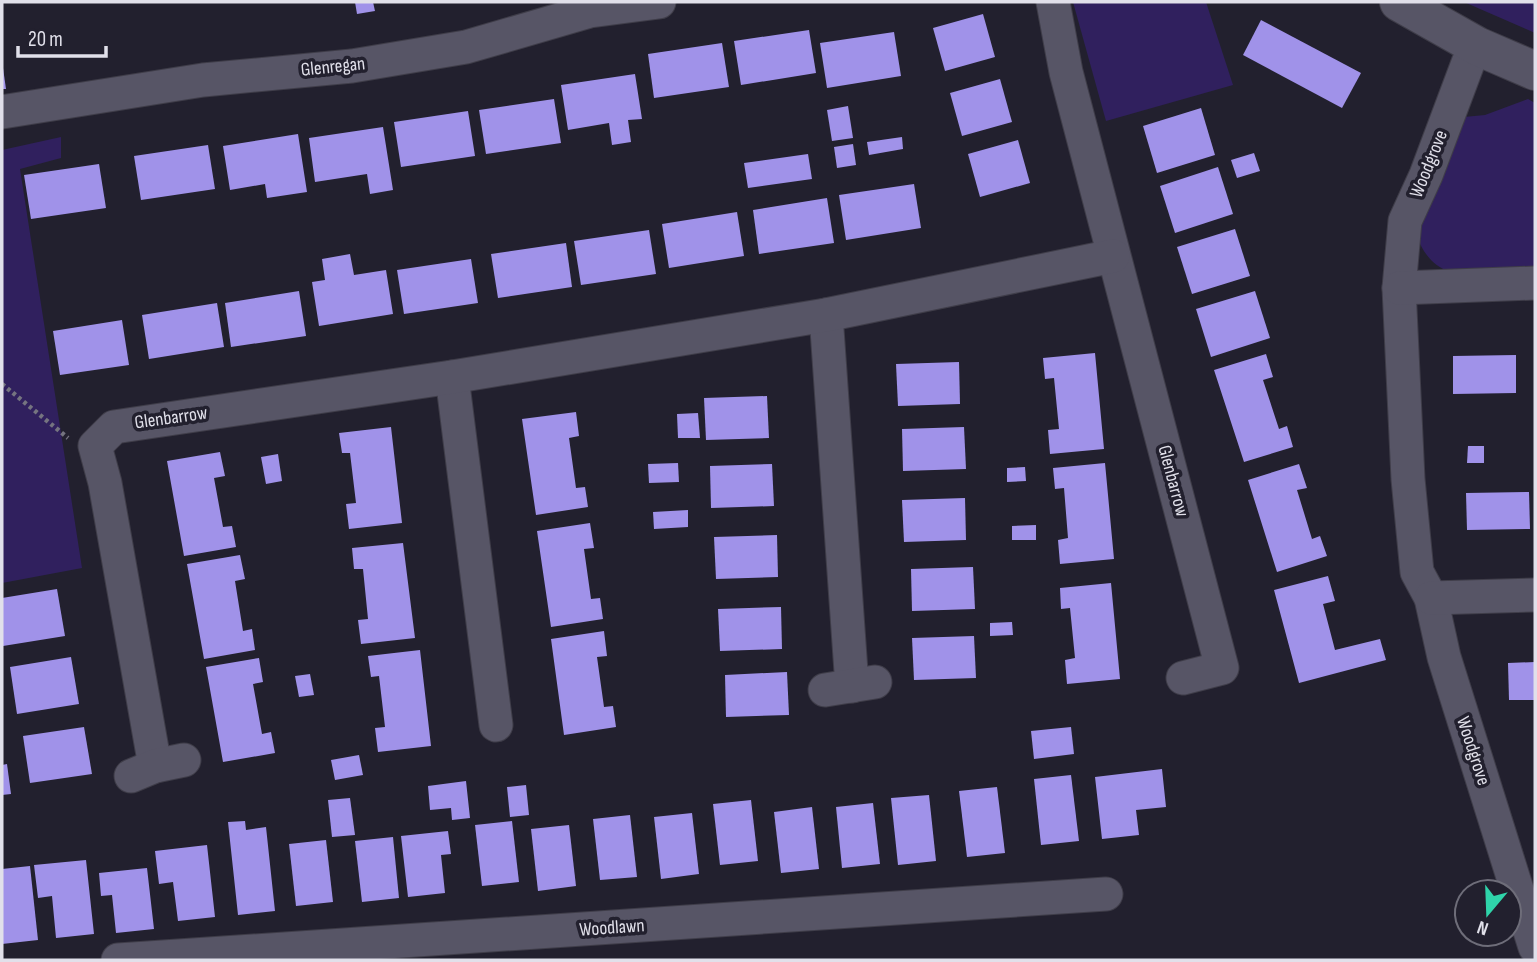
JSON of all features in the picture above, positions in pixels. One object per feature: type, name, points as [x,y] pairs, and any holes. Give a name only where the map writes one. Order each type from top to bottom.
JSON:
[{"type":"street","name":"Glenregan","points":[[2,112],[203,80],[352,66],[466,47],[590,12],[659,2]]},
{"type":"street","name":"Glenbarrow","points":[[1053,2],[1066,72],[1222,668],[1183,678]]},
{"type":"street","points":[[1399,2],[1477,46],[1535,71]]},
{"type":"street","name":"Woodgrove","points":[[1477,46],[1405,221],[1399,288],[1408,479],[1417,572],[1431,598],[1444,657],[1528,903],[1535,947]]},
{"type":"street","name":"Glenbarrow","points":[[96,446],[114,427],[453,377],[826,315],[1113,256]]},
{"type":"street","points":[[1399,288],[1535,284]]},
{"type":"street","points":[[826,315],[851,686]]},
{"type":"street","points":[[453,377],[493,726]]},
{"type":"street","points":[[96,446],[157,767]]},
{"type":"street","points":[[1431,598],[1535,594]]},
{"type":"street","name":"Woodlawn","points":[[118,960],[1106,894]]},
{"type":"path","points":[[2,384],[67,438],[96,446]]},
{"type":"shaded area","points":[[1073,2],[1206,2],[1233,85],[1106,121]]},
{"type":"shaded area","points":[[1464,2],[1535,2],[1535,33],[1526,29]]},
{"type":"shaded area","points":[[1528,99],[1535,103],[1535,269],[1445,270],[1427,256],[1416,235],[1464,117],[1485,115]]},
{"type":"shaded area","points":[[61,137],[61,158],[20,169],[82,568],[2,583],[2,150]]},
{"type":"building","points":[[355,2],[373,2],[375,11],[357,14]]},
{"type":"building","points":[[983,14],[995,57],[945,71],[933,28]]},
{"type":"building","points":[[1261,20],[1361,73],[1342,108],[1243,55]]},
{"type":"building","points":[[809,30],[816,73],[741,85],[734,41]]},
{"type":"building","points":[[894,32],[901,76],[827,88],[820,43]]},
{"type":"building","points":[[722,43],[729,87],[654,98],[648,54]]},
{"type":"building","points":[[3,68],[6,89],[2,89]]},
{"type":"building","points":[[635,74],[642,119],[628,120],[631,142],[612,145],[609,123],[568,130],[561,85]]},
{"type":"building","points":[[1000,79],[1012,122],[962,136],[950,93]]},
{"type":"building","points":[[554,99],[561,143],[486,154],[479,110]]},
{"type":"building","points":[[848,106],[853,138],[832,141],[827,110]]},
{"type":"building","points":[[1201,108],[1215,155],[1157,173],[1143,126]]},
{"type":"building","points":[[468,111],[475,156],[401,167],[394,122]]},
{"type":"building","points":[[383,127],[393,190],[370,194],[367,174],[315,182],[309,138]]},
{"type":"building","points":[[298,134],[307,192],[267,198],[265,184],[230,190],[223,146]]},
{"type":"building","points":[[902,137],[903,149],[869,155],[867,142]]},
{"type":"building","points":[[1018,140],[1030,183],[980,197],[968,154]]},
{"type":"building","points":[[853,144],[856,165],[837,168],[834,147]]},
{"type":"building","points":[[208,145],[215,189],[141,200],[134,156]]},
{"type":"building","points":[[1254,153],[1260,171],[1237,178],[1231,160]]},
{"type":"building","points":[[808,154],[812,179],[748,188],[744,163]]},
{"type":"building","points":[[99,164],[106,208],[31,219],[24,175]]},
{"type":"building","points":[[1218,167],[1233,214],[1175,233],[1160,186]]},
{"type":"building","points":[[914,184],[921,228],[846,240],[839,195]]},
{"type":"building","points":[[827,198],[834,243],[759,254],[753,210]]},
{"type":"building","points":[[737,212],[744,256],[669,268],[662,224]]},
{"type":"building","points":[[1235,229],[1250,276],[1192,294],[1177,247]]},
{"type":"building","points":[[649,230],[656,274],[581,285],[574,241]]},
{"type":"building","points":[[566,243],[572,287],[498,298],[491,254]]},
{"type":"building","points":[[350,254],[354,275],[386,270],[393,314],[319,326],[312,282],[325,280],[322,259]]},
{"type":"building","points":[[471,259],[478,303],[404,314],[397,270]]},
{"type":"building","points":[[299,291],[306,336],[231,347],[225,303]]},
{"type":"building","points":[[1255,291],[1270,338],[1211,357],[1196,309]]},
{"type":"building","points":[[217,303],[224,347],[149,359],[142,315]]},
{"type":"building","points":[[122,320],[129,365],[60,375],[53,331]]},
{"type":"building","points":[[1095,353],[1104,449],[1050,454],[1048,430],[1059,429],[1054,378],[1045,379],[1043,358]]},
{"type":"building","points":[[1266,354],[1273,377],[1263,380],[1279,429],[1287,426],[1293,447],[1244,462],[1214,370]]},
{"type":"building","points":[[1516,355],[1516,393],[1453,394],[1453,356]]},
{"type":"building","points":[[959,362],[960,404],[898,406],[896,364]]},
{"type":"building","points":[[767,396],[769,438],[706,440],[704,398]]},
{"type":"building","points":[[576,412],[579,436],[569,438],[576,488],[585,487],[588,507],[536,515],[522,419]]},
{"type":"building","points":[[698,413],[700,438],[678,438],[677,414]]},
{"type":"building","points":[[391,427],[402,523],[349,529],[346,504],[356,503],[350,453],[342,453],[339,433]]},
{"type":"building","points":[[964,427],[966,469],[903,471],[902,429]]},
{"type":"building","points":[[1468,446],[1484,446],[1484,463],[1467,463]]},
{"type":"building","points":[[220,452],[225,476],[214,478],[223,527],[232,526],[236,547],[184,556],[167,461]]},
{"type":"building","points":[[278,454],[282,481],[266,484],[261,457]]},
{"type":"building","points":[[678,463],[679,482],[649,483],[648,464]]},
{"type":"building","points":[[1105,463],[1114,559],[1060,564],[1058,540],[1068,538],[1064,488],[1055,489],[1053,468]]},
{"type":"building","points":[[772,464],[774,506],[711,508],[710,466]]},
{"type":"building","points":[[1299,464],[1307,488],[1297,490],[1312,539],[1320,536],[1327,556],[1277,572],[1248,480]]},
{"type":"building","points":[[1025,467],[1026,481],[1007,482],[1007,468]]},
{"type":"building","points":[[1529,492],[1530,529],[1467,530],[1466,493]]},
{"type":"building","points":[[965,498],[966,540],[904,542],[902,500]]},
{"type":"building","points":[[688,510],[688,527],[654,529],[653,512]]},
{"type":"building","points":[[590,523],[594,548],[584,549],[591,599],[600,598],[603,619],[551,627],[537,531]]},
{"type":"building","points":[[1036,525],[1036,540],[1012,540],[1012,526]]},
{"type":"building","points":[[777,535],[778,577],[716,579],[714,537]]},
{"type":"building","points":[[403,543],[415,638],[361,644],[358,620],[368,619],[363,569],[354,569],[352,548]]},
{"type":"building","points":[[240,555],[245,579],[235,581],[243,631],[252,629],[255,650],[204,659],[187,564]]},
{"type":"building","points":[[973,567],[975,609],[912,611],[911,569]]},
{"type":"building","points":[[1328,576],[1335,601],[1323,604],[1335,650],[1380,639],[1386,660],[1299,683],[1274,590]]},
{"type":"building","points":[[1111,583],[1120,679],[1067,684],[1065,660],[1075,658],[1070,608],[1061,609],[1060,588]]},
{"type":"building","points":[[57,589],[65,636],[3,646],[2,598]]},
{"type":"building","points":[[781,607],[782,649],[720,651],[718,609]]},
{"type":"building","points":[[1012,622],[1013,635],[990,636],[990,623]]},
{"type":"building","points":[[604,631],[607,656],[597,657],[604,707],[613,706],[616,727],[564,735],[551,639]]},
{"type":"building","points":[[974,636],[976,678],[914,680],[912,638]]},
{"type":"building","points":[[420,650],[431,746],[378,752],[375,728],[385,727],[379,676],[371,677],[368,656]]},
{"type":"building","points":[[71,657],[79,704],[17,714],[10,667]]},
{"type":"building","points":[[259,658],[263,682],[253,684],[262,734],[271,732],[275,753],[223,762],[206,667]]},
{"type":"building","points":[[1535,662],[1535,700],[1509,700],[1508,663]]},
{"type":"building","points":[[787,672],[789,715],[726,717],[725,675]]},
{"type":"building","points":[[310,674],[314,695],[299,697],[295,676]]},
{"type":"building","points":[[84,727],[92,774],[30,783],[23,736]]},
{"type":"building","points":[[1071,727],[1074,754],[1034,759],[1031,731]]},
{"type":"building","points":[[359,755],[363,775],[335,780],[331,760]]},
{"type":"building","points":[[7,764],[11,794],[2,795],[2,765]]},
{"type":"building","points":[[1162,769],[1166,807],[1136,810],[1139,835],[1102,839],[1095,777]]},
{"type":"building","points":[[1071,775],[1079,841],[1041,845],[1034,779]]},
{"type":"building","points":[[466,781],[470,818],[452,820],[451,808],[430,810],[428,786]]},
{"type":"building","points":[[526,785],[529,815],[510,817],[507,787]]},
{"type":"building","points":[[997,787],[1005,853],[967,857],[959,791]]},
{"type":"building","points":[[929,795],[936,861],[898,865],[891,798]]},
{"type":"building","points":[[350,798],[355,835],[332,837],[328,800]]},
{"type":"building","points":[[751,800],[758,861],[720,865],[713,804]]},
{"type":"building","points":[[873,803],[880,864],[842,868],[836,807]]},
{"type":"building","points":[[812,807],[819,869],[781,873],[774,812]]},
{"type":"building","points":[[692,813],[699,874],[661,879],[654,817]]},
{"type":"building","points":[[630,815],[637,877],[600,880],[593,819]]},
{"type":"building","points":[[245,821],[246,830],[266,827],[275,911],[238,915],[228,822]]},
{"type":"building","points":[[512,821],[519,882],[482,886],[475,825]]},
{"type":"building","points":[[569,825],[576,886],[538,891],[531,829]]},
{"type":"building","points":[[448,831],[451,854],[441,855],[445,893],[408,897],[401,836]]},
{"type":"building","points":[[393,837],[399,898],[362,902],[355,841]]},
{"type":"building","points":[[326,840],[333,902],[296,906],[289,844]]},
{"type":"building","points":[[207,845],[215,917],[178,921],[173,882],[159,884],[155,851]]},
{"type":"building","points":[[86,860],[94,934],[56,938],[52,896],[38,898],[34,865]]},
{"type":"building","points":[[30,866],[38,940],[2,944],[2,869]]},
{"type":"building","points":[[147,868],[154,929],[116,933],[112,895],[101,896],[99,873]]}]
